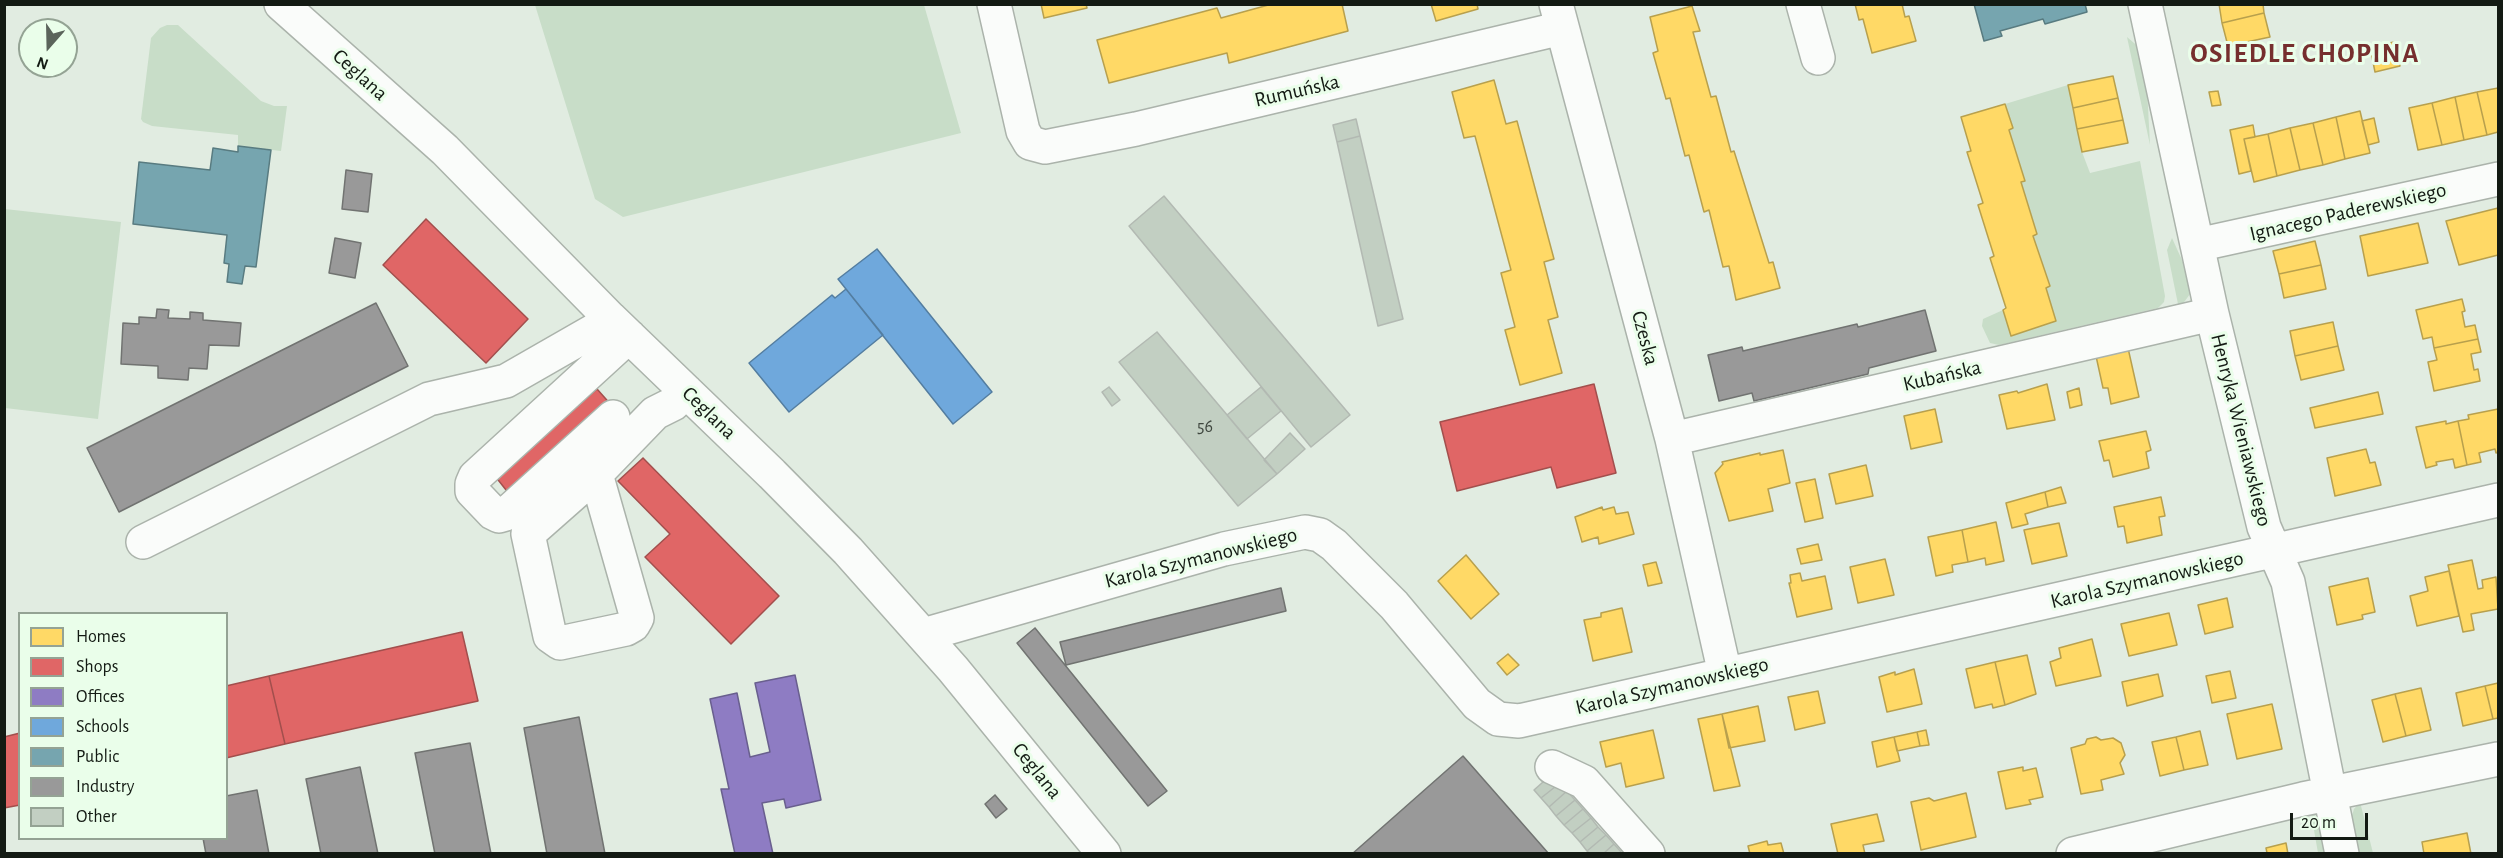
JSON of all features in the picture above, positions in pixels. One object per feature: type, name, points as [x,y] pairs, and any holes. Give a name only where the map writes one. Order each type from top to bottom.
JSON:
[{"type":"street","name":"Ceglana","points":[[281,4],[445,150],[620,327],[848,551],[923,635],[1104,854]]},
{"type":"street","name":"Rumuńska","points":[[994,4],[1023,131],[1030,143],[1045,147],[1136,129],[1562,11]]},
{"type":"street","points":[[1803,4],[1818,58]]},
{"type":"street","name":"Henryka Wieniawskiego","points":[[2145,4],[2212,314],[2264,527],[2288,582],[2342,854]]},
{"type":"street","name":"Czeska","points":[[1562,11],[1672,439],[1739,671]]},
{"type":"street","name":"Ignacego Paderewskiego","points":[[2197,245],[2499,178]]},
{"type":"street","name":"Kubańska","points":[[1672,439],[2212,314]]},
{"type":"street","points":[[613,417],[506,514],[499,516],[493,513],[472,491],[472,484],[476,477],[620,327]]},
{"type":"street","points":[[143,542],[429,399],[506,381],[595,330],[620,327]]},
{"type":"street","points":[[596,474],[637,618],[633,625],[626,629],[560,643],[550,636],[528,534],[596,474],[655,413],[673,404],[686,392]]},
{"type":"street","name":"Karola Szymanowskiego","points":[[923,635],[1224,549],[1305,532],[1320,535],[1334,545],[1394,605],[1477,704],[1498,719],[1519,721],[2499,500]]},
{"type":"street","points":[[2073,854],[2302,799],[2499,759]]},
{"type":"street","points":[[1551,767],[1584,782],[1648,854]]},
{"type":"green space","points":[[535,5],[924,5],[961,133],[623,217],[595,199]]},
{"type":"green space","points":[[167,25],[178,25],[261,101],[274,106],[287,106],[281,151],[238,146],[238,135],[152,126],[143,122],[141,119],[151,38],[160,28]]},
{"type":"green space","points":[[2127,37],[2141,49],[2146,69],[2150,145]]},
{"type":"green space","points":[[2068,85],[2082,152],[2090,173],[2140,161],[2165,296],[2164,302],[2158,308],[1999,345],[1990,343],[1982,326],[1983,319],[2003,310],[2011,335],[2056,321],[2046,288],[2050,285],[2033,236],[2037,233],[2021,182],[2025,181],[2009,130],[2013,128],[2005,104]]},
{"type":"green space","points":[[5,209],[121,222],[98,419],[5,408]]},
{"type":"green space","points":[[2172,238],[2191,280],[2193,290],[2179,309],[2167,250]]},
{"type":"green space","points":[[2360,802],[2373,853],[2354,853],[2351,819],[2354,809]]},
{"type":"green space","points":[[2311,813],[2318,817],[2329,853],[2318,853]]},
{"type":"building: Homes","points":[[1041,4],[1086,4],[1087,8],[1044,18]]},
{"type":"building: Homes","points":[[1272,4],[1342,4],[1348,31],[1229,63],[1227,53],[1109,83],[1097,40],[1217,8],[1221,18]]},
{"type":"building: Homes","points":[[1431,4],[1477,4],[1478,9],[1436,21]]},
{"type":"building: Homes","points":[[1855,4],[1902,4],[1905,17],[1909,16],[1916,41],[1872,53],[1863,19],[1859,20]]},
{"type":"building: Homes","points":[[2219,4],[2263,4],[2264,13],[2222,23]]},
{"type":"building: Homes","points":[[1692,6],[1700,31],[1693,32],[1711,97],[1716,96],[1731,152],[1734,151],[1769,263],[1773,262],[1780,288],[1736,300],[1729,266],[1723,267],[1709,210],[1704,212],[1689,155],[1685,156],[1670,98],[1666,99],[1653,53],[1658,51],[1650,17]]},
{"type":"building: Homes","points":[[2264,13],[2270,37],[2228,46],[2222,23]]},
{"type":"building: Homes","points":[[2394,42],[2400,66],[2375,72],[2370,47]]},
{"type":"building: Homes","points":[[2113,76],[2118,98],[2073,108],[2068,85]]},
{"type":"building: Homes","points":[[1494,80],[1506,124],[1517,121],[1554,259],[1544,262],[1558,317],[1548,320],[1562,373],[1520,385],[1505,330],[1515,327],[1501,273],[1511,270],[1475,136],[1464,138],[1452,92]]},
{"type":"building: Homes","points":[[2498,88],[2498,132],[2487,135],[2477,92]]},
{"type":"building: Homes","points":[[2218,91],[2221,105],[2212,106],[2209,92]]},
{"type":"building: Homes","points":[[2477,92],[2487,135],[2464,140],[2455,97]]},
{"type":"building: Homes","points":[[2455,97],[2464,140],[2442,145],[2432,103]]},
{"type":"building: Homes","points":[[2118,98],[2123,120],[2077,129],[2073,108]]},
{"type":"building: Homes","points":[[2432,103],[2442,145],[2418,150],[2409,108]]},
{"type":"building: Homes","points":[[2005,104],[2013,128],[2009,130],[2025,181],[2021,182],[2037,234],[2033,236],[2050,286],[2046,288],[2056,321],[2011,336],[2003,310],[2006,308],[1990,258],[1994,256],[1978,205],[1983,203],[1967,152],[1971,151],[1961,117]]},
{"type":"building: Homes","points":[[2360,111],[2370,153],[2345,159],[2336,117]]},
{"type":"building: Homes","points":[[2336,117],[2345,159],[2323,165],[2313,123]]},
{"type":"building: Homes","points":[[2374,118],[2379,142],[2368,145],[2362,121]]},
{"type":"building: Homes","points":[[2123,120],[2128,143],[2082,152],[2077,129]]},
{"type":"building: Homes","points":[[2313,123],[2323,165],[2300,170],[2290,128]]},
{"type":"building: Homes","points":[[2253,125],[2255,137],[2244,139],[2251,171],[2239,174],[2230,130]]},
{"type":"building: Homes","points":[[2290,128],[2300,170],[2277,176],[2268,134]]},
{"type":"building: Homes","points":[[2268,134],[2277,176],[2254,182],[2244,139]]},
{"type":"building: Homes","points":[[2498,208],[2498,255],[2459,265],[2446,221]]},
{"type":"building: Homes","points":[[2418,223],[2428,263],[2368,276],[2360,236]]},
{"type":"building: Homes","points":[[2315,241],[2321,265],[2279,274],[2273,251]]},
{"type":"building: Homes","points":[[2321,265],[2326,289],[2284,298],[2279,274]]},
{"type":"building: Homes","points":[[2462,299],[2465,327],[2475,325],[2478,339],[2434,348],[2432,337],[2423,339],[2416,310]]},
{"type":"building: Homes","points":[[2333,322],[2338,346],[2295,356],[2290,331]]},
{"type":"building: Homes","points":[[2478,339],[2481,352],[2471,354],[2474,370],[2478,369],[2480,381],[2434,391],[2428,362],[2437,360],[2434,348]]},
{"type":"building: Homes","points":[[2338,346],[2344,370],[2301,380],[2295,356]]},
{"type":"building: Homes","points":[[2128,348],[2139,397],[2111,404],[2108,388],[2103,388],[2096,356]]},
{"type":"building: Homes","points":[[2047,384],[2055,420],[2007,429],[1999,395],[2017,391],[2018,393]]},
{"type":"building: Homes","points":[[2079,388],[2082,405],[2070,408],[2067,392]]},
{"type":"building: Homes","points":[[2378,392],[2383,414],[2315,428],[2310,408]]},
{"type":"building: Homes","points":[[1935,409],[1942,442],[1911,449],[1904,416]]},
{"type":"building: Homes","points":[[2498,409],[2498,452],[2496,453],[2495,449],[2479,453],[2481,462],[2467,465],[2458,421],[2469,419],[2468,415]]},
{"type":"building: Homes","points":[[2446,421],[2446,424],[2458,421],[2467,465],[2455,468],[2453,459],[2436,462],[2437,465],[2426,468],[2416,427]]},
{"type":"building: Homes","points":[[2146,431],[2151,450],[2146,452],[2149,468],[2113,477],[2109,460],[2104,461],[2099,441]]},
{"type":"building: Homes","points":[[2366,449],[2370,463],[2375,462],[2381,485],[2335,496],[2327,458]]},
{"type":"building: Homes","points":[[1783,450],[1790,483],[1768,489],[1773,511],[1729,521],[1715,473],[1723,464],[1722,462]]},
{"type":"building: Homes","points":[[1866,465],[1873,496],[1836,504],[1829,474]]},
{"type":"building: Homes","points":[[1815,479],[1823,518],[1805,522],[1796,483]]},
{"type":"building: Homes","points":[[2061,487],[2066,503],[2048,507],[2045,492]]},
{"type":"building: Homes","points":[[2045,492],[2048,507],[2025,514],[2028,524],[2012,528],[2006,503]]},
{"type":"building: Homes","points":[[2161,497],[2165,516],[2159,517],[2162,535],[2127,543],[2124,526],[2118,527],[2114,507]]},
{"type":"building: Homes","points":[[1602,507],[1603,510],[1614,507],[1616,514],[1628,512],[1634,534],[1599,544],[1598,537],[1582,542],[1575,517]]},
{"type":"building: Homes","points":[[1996,522],[2004,561],[1986,565],[1985,558],[1968,562],[1962,530]]},
{"type":"building: Homes","points":[[2059,523],[2067,556],[2032,564],[2024,530]]},
{"type":"building: Homes","points":[[1962,530],[1968,562],[1952,565],[1953,572],[1936,576],[1928,537]]},
{"type":"building: Homes","points":[[1818,544],[1822,560],[1801,564],[1797,549]]},
{"type":"building: Homes","points":[[1466,555],[1499,594],[1471,619],[1438,581]]},
{"type":"building: Homes","points":[[1885,559],[1894,595],[1858,603],[1850,567]]},
{"type":"building: Homes","points":[[2472,560],[2478,589],[2483,588],[2482,580],[2496,577],[2498,609],[2471,614],[2474,630],[2463,632],[2448,565]]},
{"type":"building: Homes","points":[[1656,562],[1662,583],[1648,586],[1643,565]]},
{"type":"building: Homes","points":[[2449,571],[2459,616],[2417,626],[2410,596],[2428,591],[2425,577]]},
{"type":"building: Homes","points":[[1800,573],[1802,581],[1825,576],[1832,609],[1797,617],[1789,583],[1791,583],[1790,575]]},
{"type":"building: Homes","points":[[2368,578],[2375,612],[2362,615],[2363,619],[2337,625],[2329,587]]},
{"type":"building: Homes","points":[[2227,598],[2233,627],[2205,634],[2198,605]]},
{"type":"building: Homes","points":[[1622,608],[1632,652],[1593,661],[1584,620],[1601,617],[1601,613]]},
{"type":"building: Homes","points":[[2169,613],[2177,645],[2129,656],[2121,624]]},
{"type":"building: Homes","points":[[2092,639],[2101,676],[2056,686],[2050,662],[2061,658],[2059,648]]},
{"type":"building: Homes","points":[[1508,654],[1519,665],[1507,675],[1497,663]]},
{"type":"building: Homes","points":[[2027,655],[2036,694],[2005,705],[1995,662]]},
{"type":"building: Homes","points":[[1995,662],[2005,705],[1993,708],[1992,704],[1975,708],[1966,669]]},
{"type":"building: Homes","points":[[1914,669],[1922,704],[1887,712],[1879,677]]},
{"type":"building: Homes","points":[[2230,671],[2236,698],[2212,703],[2206,676]]},
{"type":"building: Homes","points":[[2158,674],[2163,696],[2127,706],[2122,682]]},
{"type":"building: Homes","points":[[2498,683],[2498,718],[2493,719],[2485,686]]},
{"type":"building: Homes","points":[[2485,686],[2493,719],[2463,726],[2456,693]]},
{"type":"building: Homes","points":[[2421,688],[2431,730],[2406,736],[2395,694]]},
{"type":"building: Homes","points":[[1818,691],[1825,723],[1795,730],[1788,697]]},
{"type":"building: Homes","points":[[2395,694],[2406,736],[2383,742],[2372,700]]},
{"type":"building: Homes","points":[[2272,704],[2282,749],[2237,759],[2227,714]]},
{"type":"building: Homes","points":[[1758,706],[1765,741],[1729,748],[1722,714]]},
{"type":"building: Homes","points":[[1722,714],[1740,786],[1714,791],[1698,719]]},
{"type":"building: Homes","points":[[1653,730],[1664,778],[1626,787],[1621,763],[1606,767],[1600,742]]},
{"type":"building: Homes","points":[[1926,730],[1929,745],[1920,746],[1917,732]]},
{"type":"building: Homes","points":[[2200,731],[2208,765],[2184,770],[2176,737]]},
{"type":"building: Homes","points":[[1917,732],[1920,746],[1897,751],[1894,737]]},
{"type":"building: Homes","points":[[1894,737],[1900,761],[1877,767],[1872,742]]},
{"type":"building: Homes","points":[[2096,737],[2101,740],[2113,738],[2121,743],[2125,755],[2120,763],[2124,774],[2101,780],[2103,790],[2081,794],[2071,748],[2085,744],[2087,739]]},
{"type":"building: Homes","points":[[2176,737],[2184,770],[2160,776],[2152,742]]},
{"type":"building: Homes","points":[[2023,767],[2023,771],[2036,768],[2043,797],[2029,800],[2031,804],[2006,809],[1998,772]]},
{"type":"building: Homes","points":[[1966,793],[1976,837],[1921,850],[1911,802],[1929,798],[1934,801]]},
{"type":"building: Homes","points":[[1877,814],[1884,841],[1863,845],[1865,854],[1838,854],[1831,824]]},
{"type":"building: Homes","points":[[2467,833],[2471,854],[2424,854],[2422,842]]},
{"type":"building: Homes","points":[[1767,841],[1768,845],[1781,843],[1784,854],[1750,854],[1748,846]]},
{"type":"building: Homes","points":[[2286,843],[2288,854],[2263,854],[2267,853],[2266,848]]},
{"type":"building: Shops","points":[[426,219],[528,319],[486,363],[383,265]]},
{"type":"building: Shops","points":[[1594,384],[1616,473],[1557,488],[1551,467],[1457,491],[1440,422]]},
{"type":"building: Shops","points":[[597,389],[613,407],[510,495],[495,476]]},
{"type":"building: Shops","points":[[643,458],[779,596],[731,644],[645,557],[670,534],[618,481]]},
{"type":"building: Shops","points":[[462,632],[478,701],[285,744],[269,676]]},
{"type":"building: Shops","points":[[269,676],[285,744],[228,758],[228,686]]},
{"type":"building: Shops","points":[[18,734],[18,805],[4,808],[4,737]]},
{"type":"building: Offices","points":[[795,675],[821,800],[786,808],[784,799],[762,803],[773,854],[735,854],[721,789],[729,789],[710,699],[737,693],[750,757],[770,752],[755,683]]},
{"type":"building: Schools","points":[[877,249],[992,392],[953,424],[838,279]]},
{"type":"building: Schools","points":[[846,289],[883,335],[789,412],[749,363],[832,295],[835,298]]},
{"type":"building: Public","points":[[1974,4],[2085,4],[2087,12],[2045,24],[2043,19],[2000,31],[2002,36],[1984,41]]},
{"type":"building: Public","points":[[238,146],[271,150],[256,267],[245,266],[242,284],[227,282],[229,264],[224,263],[227,235],[133,224],[139,162],[210,170],[213,148],[238,152]]},
{"type":"building: Industry","points":[[346,170],[372,174],[368,212],[342,209]]},
{"type":"building: Industry","points":[[335,238],[361,243],[355,278],[329,273]]},
{"type":"building: Industry","points":[[376,303],[408,366],[119,512],[87,448]]},
{"type":"building: Industry","points":[[157,309],[169,310],[168,318],[190,319],[190,312],[203,313],[203,320],[241,323],[239,346],[209,345],[207,369],[189,368],[188,380],[158,378],[158,366],[121,364],[123,323],[139,324],[139,317],[156,318]]},
{"type":"building: Industry","points":[[1925,310],[1936,351],[1869,368],[1868,374],[1754,401],[1752,393],[1719,401],[1708,355],[1742,347],[1743,351],[1857,324],[1858,327]]},
{"type":"building: Industry","points":[[1281,588],[1286,611],[1066,665],[1060,642]]},
{"type":"building: Industry","points":[[1035,628],[1167,791],[1148,806],[1017,643]]},
{"type":"building: Industry","points":[[579,717],[605,854],[547,854],[524,728]]},
{"type":"building: Industry","points":[[470,743],[491,854],[435,854],[415,753]]},
{"type":"building: Industry","points":[[1463,756],[1549,854],[1352,854]]},
{"type":"building: Industry","points":[[360,767],[378,854],[321,854],[306,779]]},
{"type":"building: Industry","points":[[257,790],[269,854],[206,854],[203,840],[228,840],[228,796]]},
{"type":"building: Industry","points":[[995,795],[1007,809],[996,818],[985,804]]},
{"type":"building: Other","points":[[1356,119],[1360,136],[1337,142],[1333,125]]},
{"type":"building: Other","points":[[1360,136],[1403,319],[1378,326],[1337,142]]},
{"type":"building: Other","points":[[1164,196],[1350,415],[1311,447],[1129,226]]},
{"type":"building: Other","points":[[1157,332],[1277,474],[1238,506],[1119,362]]},
{"type":"building: Other","points":[[1109,387],[1120,400],[1112,406],[1102,392]]},
{"type":"building: Other","points":[[1261,387],[1281,411],[1247,439],[1227,415]]},
{"type":"building: Other","points":[[1290,433],[1305,449],[1277,474],[1264,460]]},
{"type":"building: Other","points":[[1552,774],[1560,783],[1541,798],[1534,790]]},
{"type":"building: Other","points":[[1560,783],[1567,791],[1549,807],[1541,798]]},
{"type":"building: Other","points":[[1567,791],[1575,800],[1556,816],[1549,807]]},
{"type":"building: Other","points":[[1575,800],[1583,809],[1564,825],[1556,816]]},
{"type":"building: Other","points":[[1583,809],[1591,818],[1572,833],[1564,825]]},
{"type":"building: Other","points":[[1591,818],[1598,827],[1580,842],[1572,833]]},
{"type":"building: Other","points":[[1598,827],[1606,835],[1587,851],[1580,842]]},
{"type":"building: Other","points":[[1606,835],[1614,844],[1603,854],[1590,854],[1587,851]]},
{"type":"building: Other","points":[[1614,844],[1622,853],[1603,854]]},
{"type":"district","name":"OSIEDLE CHOPINA","points":[[2305,54]]}]
